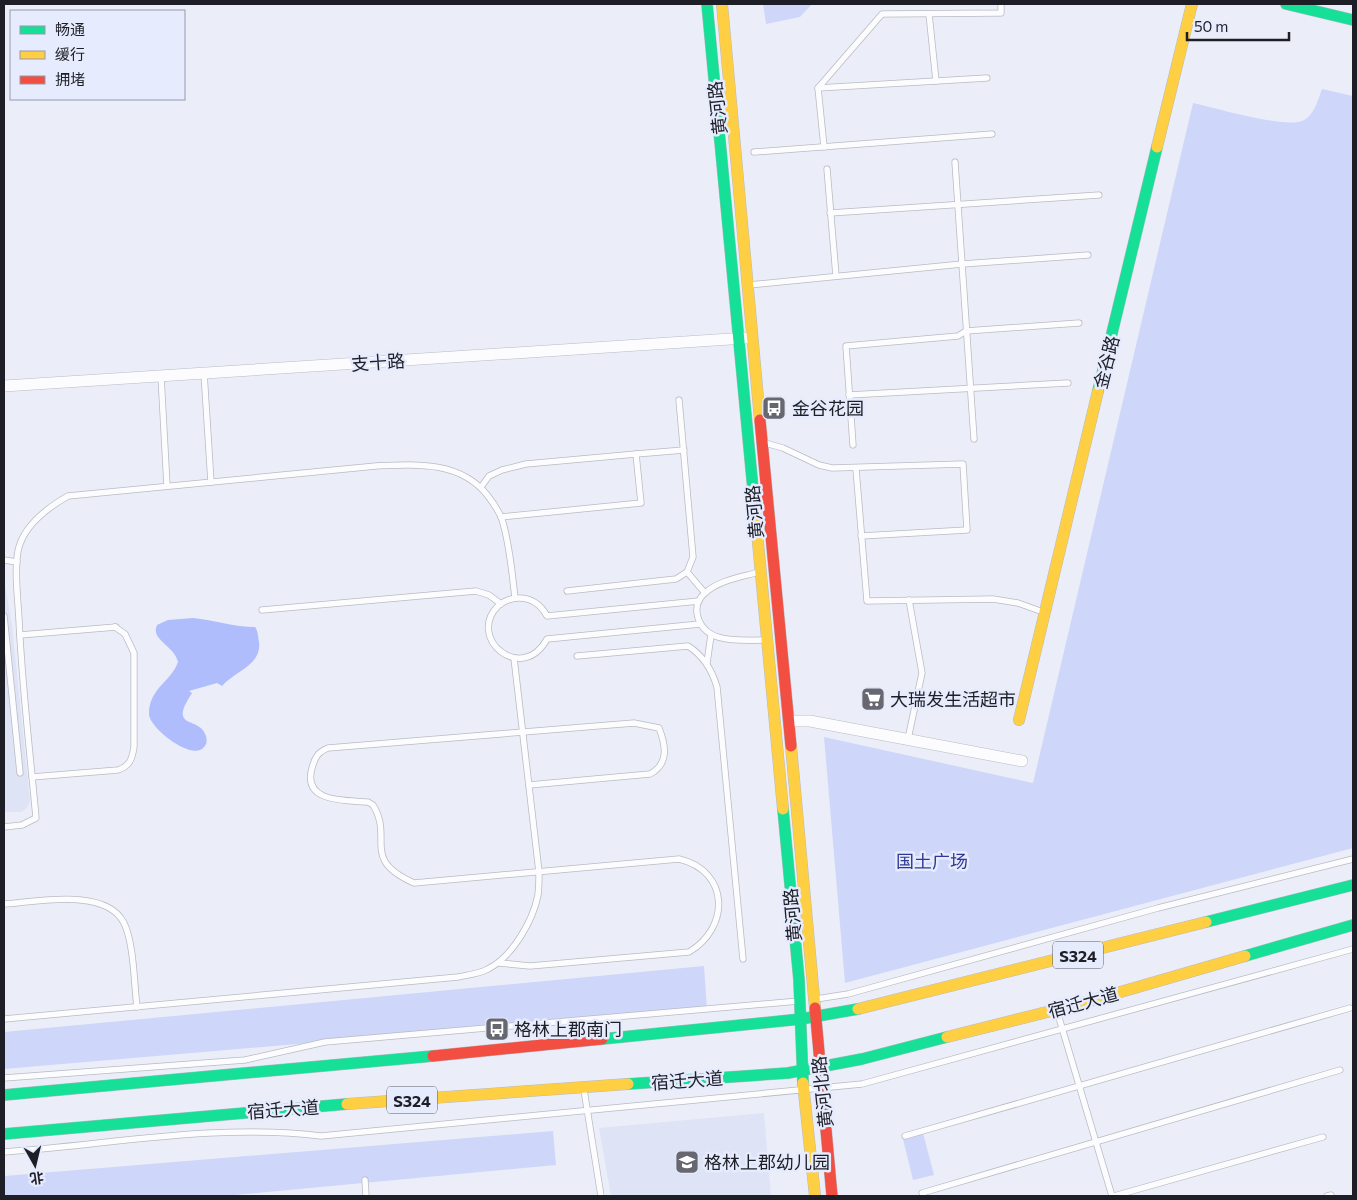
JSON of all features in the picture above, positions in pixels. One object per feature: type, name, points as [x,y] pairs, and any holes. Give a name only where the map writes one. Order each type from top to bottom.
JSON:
[{"type":"main road","name":"黄河路","points":[[707,4],[801,1020]]},
{"type":"main road","name":"黄河路","points":[[722,4],[816,1017]]},
{"type":"main road","name":"金谷路","points":[[1019,720],[1192,4]]},
{"type":"main road","points":[[1286,4],[1353,20]]},
{"type":"main road","name":"宿迁大道","points":[[4,1095],[241,1075],[801,1020],[860,1009],[1353,885]]},
{"type":"main road","name":"宿迁大道","points":[[4,1134],[272,1110],[583,1088],[820,1068],[1056,1009],[1353,925]]},
{"type":"main road","name":"黄河北路","points":[[816,1017],[832,1196]]},
{"type":"main road","name":"黄河北路","points":[[801,1020],[802,1070],[815,1196]]},
{"type":"street","name":"支十路","points":[[4,386],[752,338]]},
{"type":"street","points":[[789,721],[810,721],[1022,761]]},
{"type":"lane","points":[[824,147],[818,88],[882,14],[1001,13],[1001,4]]},
{"type":"lane","points":[[929,14],[936,81]]},
{"type":"lane","points":[[818,88],[987,78]]},
{"type":"lane","points":[[754,152],[992,134]]},
{"type":"lane","points":[[955,162],[974,439]]},
{"type":"lane","points":[[827,170],[836,276]]},
{"type":"lane","points":[[830,213],[1099,195]]},
{"type":"lane","points":[[734,286],[962,264],[1088,255]]},
{"type":"lane","points":[[853,445],[846,346],[958,336],[966,331],[1079,324]]},
{"type":"lane","points":[[204,373],[211,482]]},
{"type":"lane","points":[[161,376],[167,486]]},
{"type":"lane","points":[[849,395],[1068,383]]},
{"type":"lane","points":[[567,591],[676,579],[686,572],[693,557],[679,400]]},
{"type":"lane","points":[[763,442],[783,448],[826,468],[856,469],[963,464],[967,530],[861,536]]},
{"type":"lane","points":[[481,487],[489,476],[502,470],[526,464],[684,450]]},
{"type":"lane","points":[[501,517],[641,503],[636,454]]},
{"type":"lane","points":[[4,827],[22,825],[36,818],[20,635],[18,550],[28,530],[48,507],[68,496],[420,464],[464,474],[481,487],[501,517],[507,539],[515,598]]},
{"type":"lane","points":[[856,469],[867,601],[993,600],[1018,603],[1045,613]]},
{"type":"lane","points":[[4,560],[17,562]]},
{"type":"lane","points":[[686,572],[705,593]]},
{"type":"lane","points":[[759,572],[720,583],[705,593],[699,601],[697,609],[700,624],[711,635],[731,640],[766,640]]},
{"type":"lane","points":[[262,610],[476,591],[488,595],[501,604]]},
{"type":"lane","points":[[699,601],[547,616],[534,602],[515,598],[501,604],[489,621],[491,640],[499,651],[514,658],[526,658],[537,652],[548,639],[700,624]]},
{"type":"lane","points":[[908,739],[922,673],[909,600]]},
{"type":"lane","points":[[4,616],[8,640],[20,772]]},
{"type":"lane","points":[[20,635],[118,627],[128,638],[135,662],[134,747],[131,760],[124,768],[32,777]]},
{"type":"lane","points":[[707,663],[711,635]]},
{"type":"lane","points":[[577,656],[688,646],[697,651],[707,663],[717,687],[743,959]]},
{"type":"lane","points":[[4,1019],[458,977],[486,971],[499,963],[516,943],[530,918],[538,895],[539,872],[514,658]]},
{"type":"lane","points":[[499,963],[530,966],[689,952],[704,942],[715,926],[718,896],[709,874],[694,863],[679,860],[414,883],[394,873],[383,857],[378,817],[373,805],[368,802],[325,799],[316,793],[310,782],[310,773],[315,757],[328,748],[645,724],[659,728],[665,750],[664,761],[658,769],[650,774],[529,785]]},
{"type":"lane","points":[[4,1078],[245,1060],[325,1042],[814,999],[848,994],[1167,906],[1353,859]]},
{"type":"lane","points":[[4,904],[90,900],[105,905],[116,912],[124,922],[128,938],[137,1007]]},
{"type":"lane","points":[[4,1152],[225,1131],[289,1132],[321,1136],[862,1084],[1353,949]]},
{"type":"lane","points":[[905,1136],[1350,1008]]},
{"type":"lane","points":[[1056,1009],[1113,1196],[1323,1137]]},
{"type":"lane","points":[[922,1192],[1340,1070]]},
{"type":"lane","points":[[583,1088],[602,1196]]},
{"type":"lane","points":[[365,1180],[366,1196]]},
{"type":"shaded area","points":[[4,579],[12,626],[30,801],[27,808],[21,812],[4,812]]},
{"type":"shaded area","name":"格林上郡幼儿园","points":[[764,1113],[771,1196],[611,1196],[599,1128]]},
{"type":"green space","points":[[763,4],[812,4],[800,17],[766,24]]},
{"type":"green space","name":"国土广场","points":[[1322,89],[1353,96],[1353,848],[845,983],[824,737],[1033,783],[1193,103],[1265,120],[1293,122],[1302,121],[1310,115]]},
{"type":"green space","points":[[704,966],[707,1009],[4,1069],[4,1032]]},
{"type":"green space","points":[[553,1131],[556,1165],[225,1196],[4,1196],[4,1176]]},
{"type":"green space","points":[[923,1133],[934,1175],[913,1180],[903,1139]]},
{"type":"water","points":[[193,618],[255,627],[259,642],[259,650],[252,662],[222,686],[217,683],[189,691],[192,693],[185,705],[184,718],[203,730],[206,736],[206,745],[198,750],[182,747],[172,741],[156,727],[149,714],[150,705],[156,691],[171,675],[178,662],[176,656],[157,635],[157,625],[168,620]]},
{"type":"traffic: fast","points":[[707,4],[754,500]]},
{"type":"traffic: fast","points":[[1286,4],[1353,20]]},
{"type":"traffic: fast","points":[[1098,391],[1157,147]]},
{"type":"traffic: fast","points":[[783,809],[799,980],[803,1083]]},
{"type":"traffic: fast","points":[[1206,922],[1353,885]]},
{"type":"traffic: fast","points":[[1245,956],[1353,925]]},
{"type":"traffic: fast","points":[[602,1039],[801,1019],[858,1009]]},
{"type":"traffic: fast","points":[[628,1084],[788,1073],[862,1059],[947,1037]]},
{"type":"traffic: fast","points":[[4,1095],[433,1056]]},
{"type":"traffic: fast","points":[[4,1134],[347,1104]]},
{"type":"traffic: slow","points":[[722,4],[760,420]]},
{"type":"traffic: slow","points":[[1157,147],[1192,4]]},
{"type":"traffic: slow","points":[[1019,720],[1098,391]]},
{"type":"traffic: slow","points":[[754,500],[783,809]]},
{"type":"traffic: slow","points":[[791,746],[815,1008]]},
{"type":"traffic: slow","points":[[858,1009],[1206,922]]},
{"type":"traffic: slow","points":[[947,1037],[1079,1004],[1245,956]]},
{"type":"traffic: slow","points":[[803,1083],[815,1196]]},
{"type":"traffic: slow","points":[[347,1104],[628,1084]]},
{"type":"traffic: jam","points":[[760,420],[791,746]]},
{"type":"traffic: jam","points":[[815,1008],[832,1196]]},
{"type":"traffic: jam","points":[[433,1056],[602,1039]]},
{"type":"place","name":"金谷花园","points":[[774,408]]},
{"type":"place","name":"大瑞发生活超市","points":[[873,699]]},
{"type":"place","name":"格林上郡南门","points":[[497,1029]]},
{"type":"place","name":"格林上郡幼儿园","points":[[687,1162]]}]
